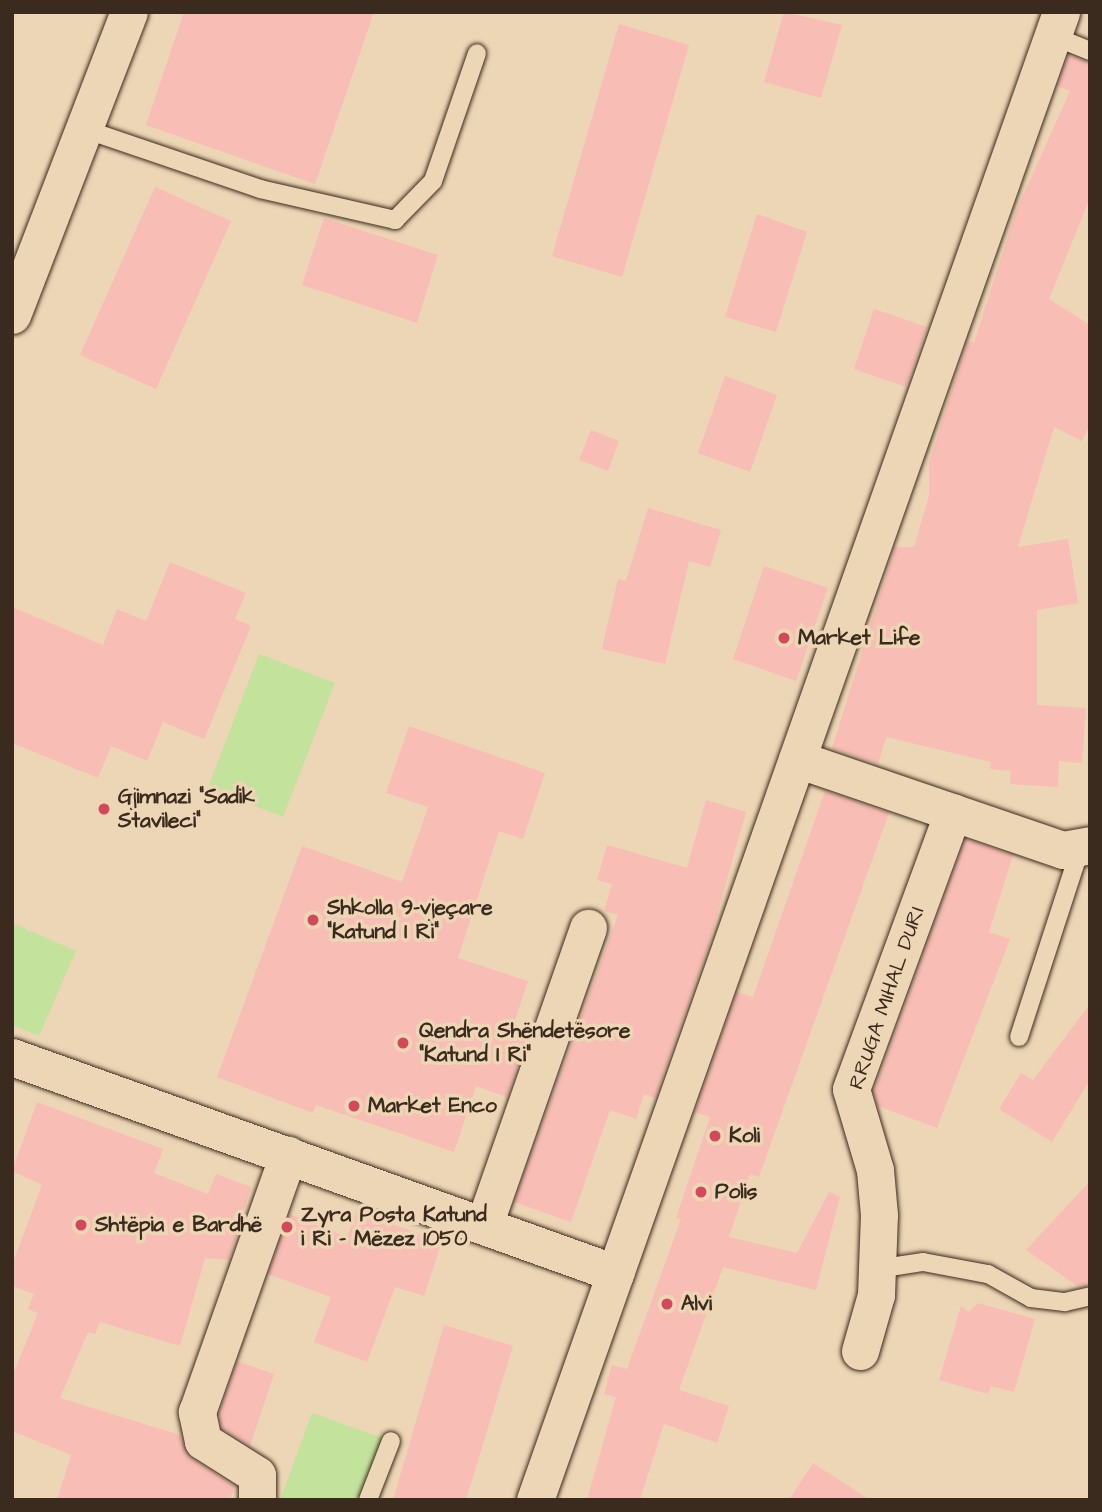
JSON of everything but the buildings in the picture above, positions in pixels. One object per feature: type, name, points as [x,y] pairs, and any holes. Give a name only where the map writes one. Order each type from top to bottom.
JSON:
[{"type":"street","points":[[12,314],[129,12]]},
{"type":"street","points":[[535,1500],[1057,24]]},
{"type":"street","points":[[797,759],[1063,850],[1085,847]]},
{"type":"street","name":"RRUGA MIHAL DURI","points":[[860,1351],[877,1269],[875,1170],[851,1089],[953,812]]},
{"type":"street","points":[[484,1226],[588,928]]},
{"type":"street","points":[[12,1057],[615,1273]]},
{"type":"street","points":[[257,1500],[257,1475],[203,1441],[197,1412],[288,1155]]},
{"type":"lane","points":[[1057,24],[1090,51]]},
{"type":"lane","points":[[84,129],[260,189],[395,220],[433,181],[477,53]]},
{"type":"lane","points":[[1018,1037],[1085,847]]},
{"type":"lane","points":[[877,1269],[923,1262],[988,1274],[1031,1298],[1065,1302],[1090,1296]]},
{"type":"lane","points":[[368,1500],[391,1441]]},
{"type":"green space","points":[[259,654],[335,683],[283,817],[208,788]]},
{"type":"green space","points":[[12,923],[76,951],[39,1036],[12,1025]]},
{"type":"green space","points":[[312,1413],[391,1441],[368,1500],[280,1500]]},
{"type":"place","name":"Market Life","points":[[784,638]]},
{"type":"place","name":"Gjimnazi \"Sadik Stavileci\"","points":[[104,809]]},
{"type":"place","name":"Shkolla 9-vjeçare \"Katund I Ri\"","points":[[313,920]]},
{"type":"place","name":"Qendra Shëndetësore \"Katund I Ri\"","points":[[403,1043]]},
{"type":"place","name":"Market Enco","points":[[354,1106]]},
{"type":"place","name":"Koli","points":[[715,1136]]},
{"type":"place","name":"Polis","points":[[701,1192]]},
{"type":"place","name":"Shtëpia e Bardhë","points":[[81,1225]]},
{"type":"place","name":"Zyra Posta Katund i Ri - Mëzez 1050","points":[[287,1227]]},
{"type":"place","name":"Alvi","points":[[667,1304]]}]
